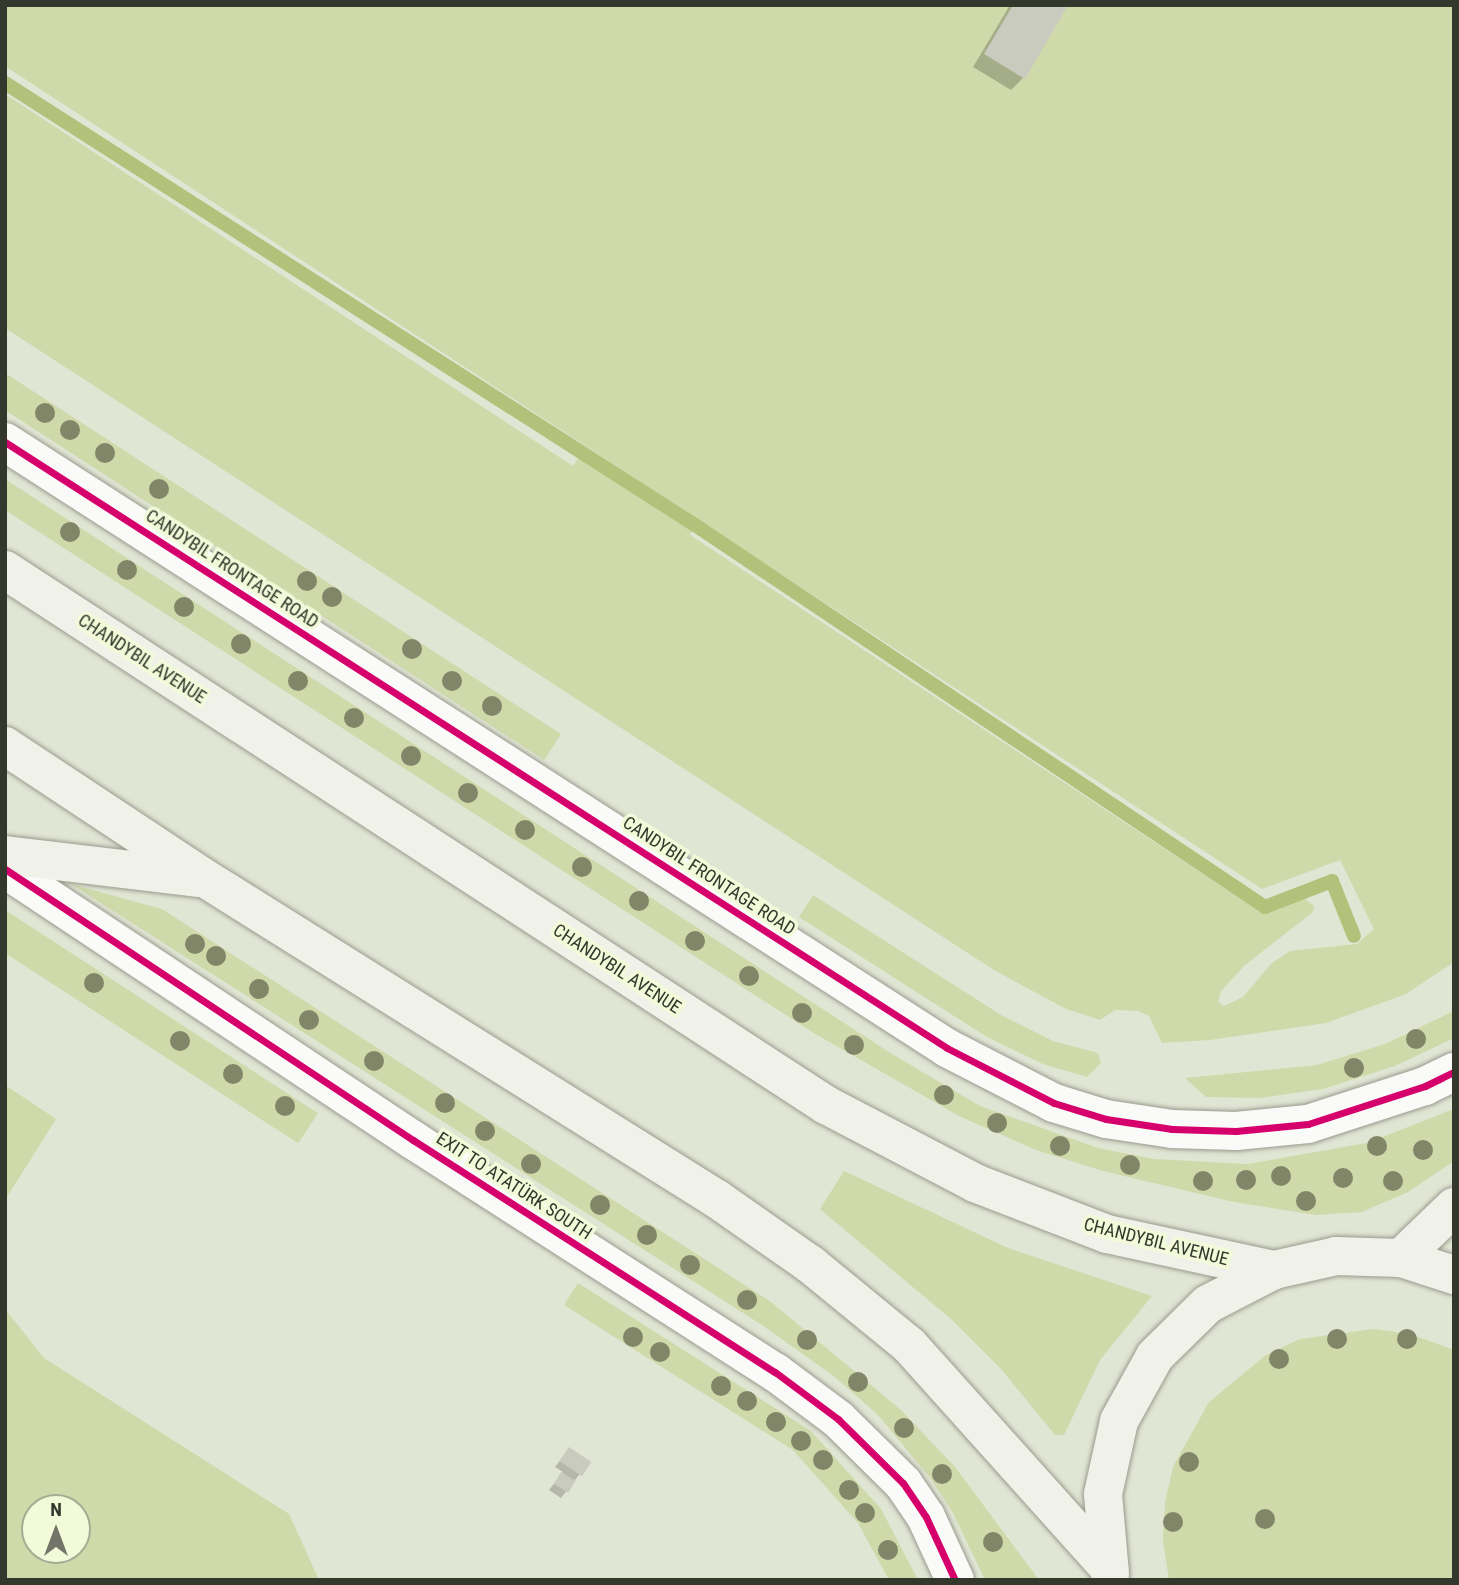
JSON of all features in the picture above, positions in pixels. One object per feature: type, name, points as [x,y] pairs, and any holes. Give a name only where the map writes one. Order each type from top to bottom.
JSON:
[{"type":"main road","name":"CHANDYBIL AVENUE","points":[[5,570],[826,1105],[975,1183],[1107,1234],[1274,1270]]},
{"type":"main road","points":[[5,746],[206,879],[717,1199],[810,1265],[909,1345],[1111,1574]]},
{"type":"main road","points":[[5,855],[206,879]]},
{"type":"main road","points":[[1401,1258],[1454,1207]]},
{"type":"main road","points":[[1111,1574],[1103,1494],[1119,1421],[1155,1356],[1208,1304],[1274,1270],[1336,1256],[1401,1258],[1454,1275]]},
{"type":"street","name":"CANDYBIL FRONTAGE ROAD","points":[[5,442],[947,1048],[1054,1103],[1106,1119],[1172,1129],[1236,1131],[1308,1124],[1425,1086],[1454,1072]]},
{"type":"street","name":"EXIT TO ATATÜRK SOUTH","points":[[5,869],[413,1140],[796,1387],[838,1419],[902,1483],[926,1517],[956,1580]]},
{"type":"green space","points":[[5,5],[1454,5],[1454,962],[1406,994],[1326,1023],[1210,1040],[1162,1043],[1149,1016],[1138,1011],[1115,1010],[1100,1020],[1066,1009],[994,970],[5,328],[5,94],[573,466],[584,450],[697,523],[690,535],[1260,912],[1304,898],[1314,906],[1313,912],[1245,965],[1221,991],[1218,1002],[1224,1006],[1243,997],[1272,963],[1290,951],[1357,944],[1374,929],[1340,860],[1262,889],[5,66]]},
{"type":"green space","points":[[5,373],[561,734],[544,760],[5,410]]},
{"type":"green space","points":[[5,479],[892,1054],[980,1106],[1098,1148],[1154,1159],[1248,1164],[1367,1143],[1454,1109],[1454,1161],[1408,1192],[1362,1212],[1316,1215],[1234,1202],[1103,1171],[1036,1150],[959,1116],[812,1032],[5,510]]},
{"type":"green space","points":[[71,884],[162,909],[771,1302],[901,1410],[955,1467],[1039,1580],[985,1580],[953,1513],[931,1479],[878,1415],[835,1377],[762,1325]]},
{"type":"green space","points":[[813,895],[1001,1015],[1053,1041],[1098,1053],[1101,1063],[1087,1077],[1043,1064],[987,1037],[799,917]]},
{"type":"green space","points":[[5,910],[318,1113],[298,1143],[5,953]]},
{"type":"green space","points":[[1454,1011],[1454,1038],[1395,1066],[1323,1089],[1260,1098],[1206,1097],[1185,1078],[1317,1065],[1385,1044]]},
{"type":"green space","points":[[5,1085],[56,1119],[5,1200]]},
{"type":"green space","points":[[844,1171],[1008,1248],[1152,1296],[1100,1360],[1064,1435],[1055,1435],[1001,1369],[952,1320],[820,1209]]},
{"type":"green space","points":[[578,1283],[811,1431],[881,1509],[918,1580],[889,1580],[858,1523],[793,1450],[564,1305]]},
{"type":"green space","points":[[5,1309],[44,1358],[289,1514],[319,1580],[5,1580]]},
{"type":"green space","points":[[1374,1329],[1410,1334],[1454,1350],[1454,1580],[1169,1580],[1163,1540],[1165,1503],[1173,1467],[1209,1402],[1266,1355],[1300,1339]]},
{"type":"building","points":[[1013,5],[1068,5],[1025,79],[984,54]]},
{"type":"building","points":[[569,1447],[591,1462],[582,1476],[559,1461]]},
{"type":"building","points":[[561,1472],[576,1481],[568,1493],[554,1484]]},
{"type":"waterway","points":[[5,83],[701,529],[1265,907],[1332,881],[1354,936]]},
{"type":"cycle path","points":[[5,442],[947,1048],[1054,1103],[1106,1119],[1172,1129],[1236,1131],[1308,1124],[1425,1086],[1454,1072]]},
{"type":"cycle path","points":[[5,869],[413,1140],[775,1372],[838,1419],[903,1483],[926,1517],[955,1580]]}]
